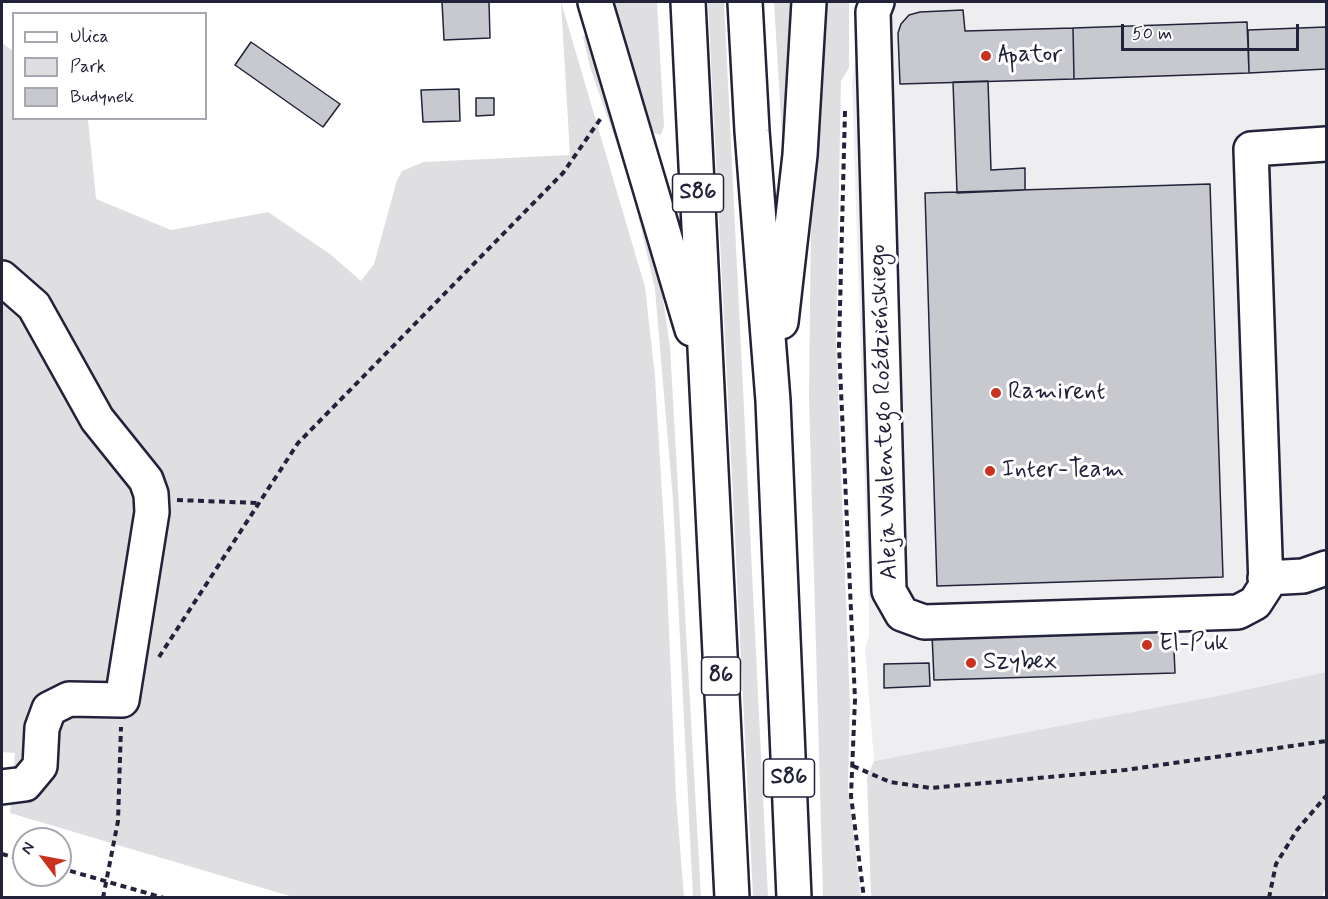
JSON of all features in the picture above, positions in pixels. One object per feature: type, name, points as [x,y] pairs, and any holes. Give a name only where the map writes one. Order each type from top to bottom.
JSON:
[{"type":"main road","points":[[595,2],[708,385]]},
{"type":"main road","name":"S86","points":[[688,2],[712,503]]},
{"type":"main road","name":"S86","points":[[745,2],[752,131],[773,401],[794,897]]},
{"type":"main road","points":[[773,401],[800,155],[809,2]]},
{"type":"main road","name":"Aleja Walentego Roździeńskiego","points":[[877,2],[873,12],[889,591],[902,614],[924,622],[1238,612],[1255,603],[1266,586],[1251,149],[1326,144]]},
{"type":"main road","points":[[2,278],[34,306],[97,419],[138,468],[151,494],[152,512],[122,700],[69,699],[48,710],[42,728],[40,766],[25,784],[2,787]]},
{"type":"main road","name":"86","points":[[712,503],[732,897]]},
{"type":"main road","points":[[1265,578],[1303,576],[1326,568]]},
{"type":"path","points":[[845,101],[839,346],[855,699],[851,796],[864,897]]},
{"type":"path","points":[[155,664],[257,503],[305,435],[563,173],[603,115]]},
{"type":"path","points":[[151,494],[198,503],[257,503]]},
{"type":"path","points":[[103,897],[108,880],[120,805],[122,700]]},
{"type":"path","points":[[852,765],[890,782],[931,788],[1125,770],[1326,741]]},
{"type":"path","points":[[1269,897],[1276,864],[1298,830],[1326,796]]},
{"type":"path","points":[[72,871],[164,897]]},
{"type":"shaded area","points":[[866,2],[1326,2],[1326,672],[1222,695],[874,761],[865,648],[869,636],[869,615],[852,81]]},
{"type":"green space","points":[[561,2],[645,287],[655,377],[666,560],[676,797],[684,897],[293,897],[72,831],[72,827],[57,827],[10,813],[15,753],[2,752],[2,43],[12,50],[12,120],[88,120],[96,199],[171,230],[268,212],[330,254],[361,281],[374,264],[397,180],[402,171],[423,162],[570,155]]},
{"type":"green space","points":[[612,2],[657,2],[664,127],[661,135],[654,133],[651,127]]},
{"type":"green space","points":[[708,2],[724,2],[768,897],[753,897]]},
{"type":"green space","points":[[774,2],[795,2],[785,153],[783,153]]},
{"type":"green space","points":[[822,2],[849,2],[849,68],[841,81],[836,339],[850,706],[848,788],[861,897],[823,897],[809,398],[811,214]]},
{"type":"green space","points":[[593,33],[660,279],[670,347],[701,897],[693,897],[673,500],[655,289],[631,185],[590,67],[583,36]]},
{"type":"green space","points":[[1326,672],[1326,887],[1322,897],[871,897],[867,777],[874,761],[1222,695]]},
{"type":"building","points":[[442,2],[489,2],[490,38],[444,40]]},
{"type":"building","name":"Apator","points":[[963,10],[965,31],[1073,28],[1074,79],[900,84],[898,33],[901,24],[909,15],[920,12]]},
{"type":"building","points":[[1247,22],[1249,73],[1074,79],[1073,28]]},
{"type":"building","points":[[1326,27],[1326,69],[1249,73],[1248,30]]},
{"type":"building","points":[[251,42],[340,104],[323,127],[235,65]]},
{"type":"building","points":[[988,81],[991,170],[1025,168],[1025,190],[957,193],[953,82]]},
{"type":"building","points":[[459,89],[460,121],[423,122],[421,90]]},
{"type":"building","points":[[476,98],[494,98],[494,115],[476,116]]},
{"type":"building","points":[[1210,184],[1223,577],[937,586],[925,193]]},
{"type":"building","points":[[1173,627],[1175,673],[934,680],[932,634]]},
{"type":"building","points":[[929,663],[930,686],[884,688],[884,664]]},
{"type":"place","name":"Apator","points":[[986,56]]},
{"type":"place","name":"Ramirent","points":[[996,393]]},
{"type":"place","name":"Inter-Team","points":[[990,471]]},
{"type":"place","name":"El-Puk","points":[[1147,645]]},
{"type":"place","name":"Szybex","points":[[971,663]]}]
